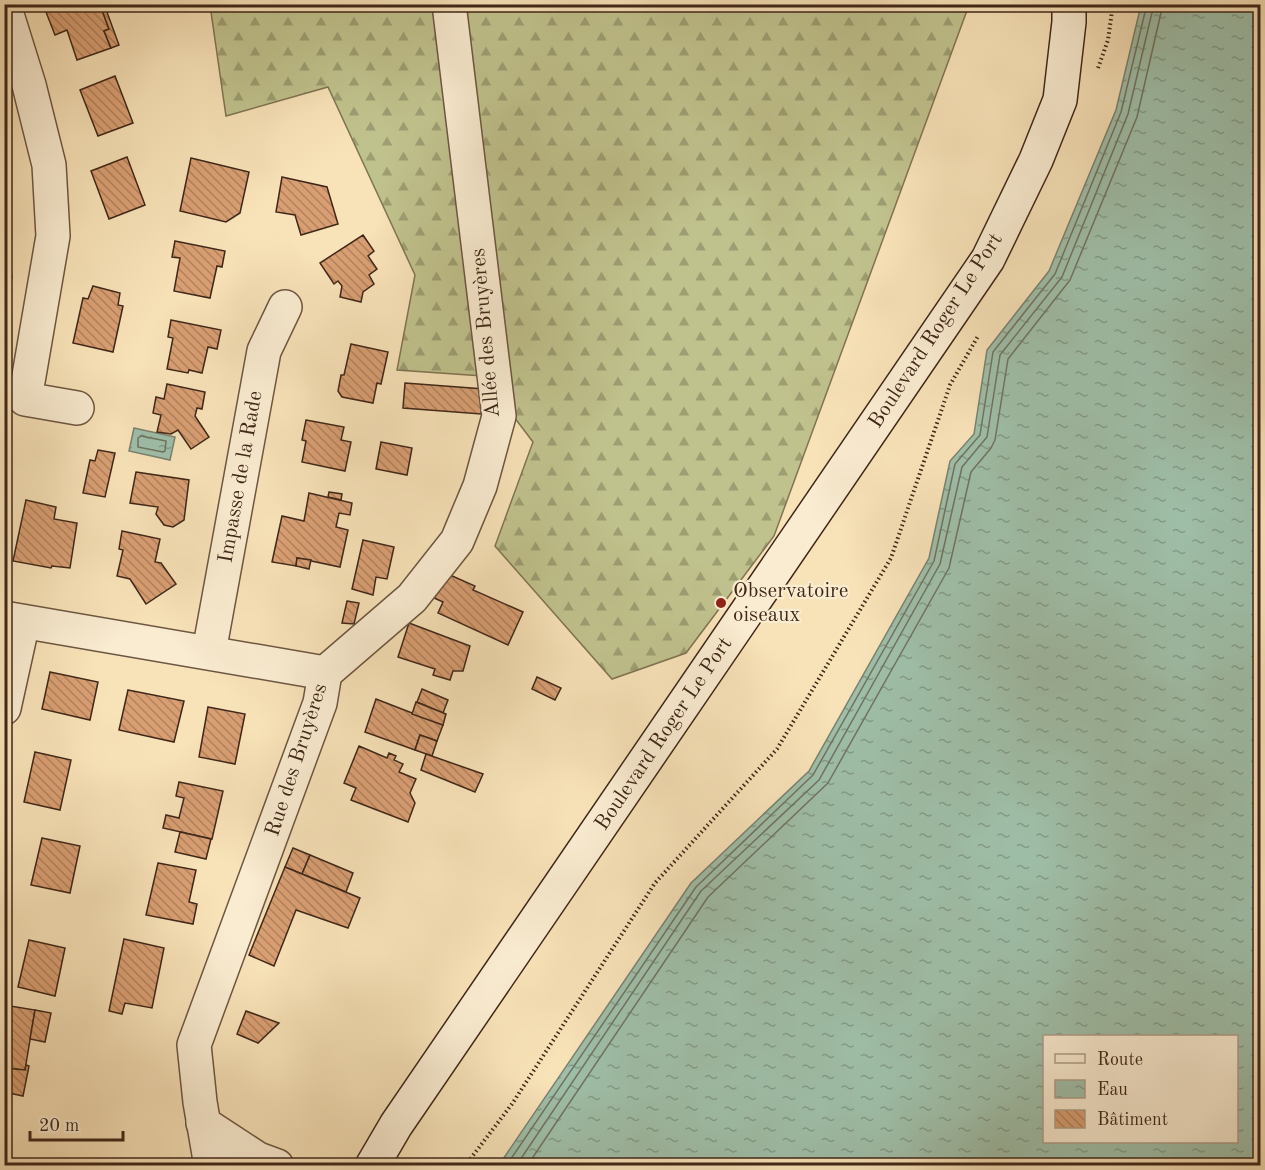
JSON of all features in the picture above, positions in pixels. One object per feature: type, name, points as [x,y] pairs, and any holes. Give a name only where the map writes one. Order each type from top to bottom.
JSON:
[{"type":"street","name":"Allée des Bruyères","points":[[325,673],[412,598],[457,541],[480,486],[499,416],[449,4]]},
{"type":"street","name":"Boulevard Roger Le Port","points":[[372,1166],[403,1116],[988,259],[1036,160],[1060,100],[1070,22],[1069,4]]},
{"type":"street","points":[[4,5],[29,85],[49,165],[53,236],[25,399],[77,408]]},
{"type":"street","name":"Impasse de la Rade","points":[[209,652],[264,351],[285,307]]},
{"type":"street","name":"Rue des Bruyères","points":[[14,620],[325,673],[320,704],[194,1045],[203,1123],[211,1166]]},
{"type":"street","points":[[4,708],[14,620]]},
{"type":"street","points":[[203,1123],[258,1159],[277,1166]]},
{"type":"path","points":[[1096,74],[1108,40],[1113,4]]},
{"type":"path","points":[[465,1166],[513,1104],[655,883],[777,749],[891,558],[950,385],[980,333]]},
{"type":"green space","points":[[210,5],[969,5],[774,536],[686,653],[612,679],[495,546],[533,442],[483,376],[397,370],[415,275],[328,87],[226,116]]},
{"type":"water","points":[[1141,5],[1260,5],[1260,1165],[499,1165],[691,883],[809,771],[929,558],[950,461],[974,434],[987,350],[1049,271],[1116,110]]},
{"type":"water","points":[[134,428],[175,437],[170,460],[129,451]]},
{"type":"building","points":[[63,4],[100,4],[109,29],[104,31],[111,48],[77,60],[67,30],[55,35],[46,12]]},
{"type":"building","points":[[104,4],[119,45],[111,48],[104,31],[109,29],[100,5]]},
{"type":"building","points":[[115,76],[133,123],[98,136],[80,90]]},
{"type":"building","points":[[4,157],[11,175],[4,177]]},
{"type":"building","points":[[127,157],[145,205],[109,219],[91,171]]},
{"type":"building","points":[[191,158],[249,172],[240,213],[226,222],[180,211]]},
{"type":"building","points":[[282,177],[327,187],[338,224],[301,235],[295,215],[276,212]]},
{"type":"building","points":[[4,234],[11,235],[4,269]]},
{"type":"building","points":[[363,235],[374,251],[368,256],[377,269],[369,275],[374,284],[363,292],[361,302],[340,297],[342,286],[338,281],[334,284],[320,263]]},
{"type":"building","points":[[175,241],[225,251],[222,267],[217,266],[210,298],[174,291],[180,258],[172,257]]},
{"type":"building","points":[[4,273],[12,276],[9,294],[4,293]]},
{"type":"building","points":[[93,286],[120,293],[118,305],[123,306],[113,352],[73,343],[83,298],[88,299]]},
{"type":"building","points":[[171,320],[221,330],[217,349],[208,347],[202,373],[167,369],[173,338],[168,337]]},
{"type":"building","points":[[351,344],[388,352],[381,384],[377,383],[373,403],[342,397],[338,391]]},
{"type":"building","points":[[405,383],[484,389],[481,414],[403,408]]},
{"type":"building","points":[[167,384],[205,392],[202,409],[197,408],[195,416],[209,437],[191,449],[178,430],[171,434],[157,432],[161,415],[153,413],[156,397],[164,399]]},
{"type":"building","points":[[306,420],[344,427],[341,440],[351,442],[345,471],[302,462],[306,441],[302,440]]},
{"type":"building","points":[[381,442],[412,448],[407,475],[376,469]]},
{"type":"building","points":[[98,450],[115,453],[105,497],[83,493],[90,460],[95,461]]},
{"type":"building","points":[[136,472],[189,480],[184,520],[173,527],[164,525],[156,514],[158,507],[130,503]]},
{"type":"building","points":[[329,492],[342,494],[341,500],[328,497]]},
{"type":"building","points":[[309,493],[352,503],[350,515],[339,513],[336,527],[348,530],[340,567],[297,558],[296,566],[272,562],[282,516],[304,521]]},
{"type":"building","points":[[26,500],[56,507],[54,519],[77,523],[70,568],[52,566],[51,568],[13,561]]},
{"type":"building","points":[[122,531],[160,539],[155,562],[161,563],[176,584],[146,604],[130,579],[117,576],[123,550],[119,549]]},
{"type":"building","points":[[363,540],[394,547],[387,579],[376,577],[373,595],[352,589]]},
{"type":"building","points":[[297,558],[311,560],[309,569],[296,566]]},
{"type":"building","points":[[450,575],[475,586],[473,590],[523,612],[508,645],[438,613],[443,602],[434,598]]},
{"type":"building","points":[[347,601],[359,603],[354,624],[342,623]]},
{"type":"building","points":[[409,623],[470,646],[463,671],[453,671],[450,680],[433,675],[435,669],[398,657]]},
{"type":"building","points":[[50,672],[98,682],[90,720],[42,709]]},
{"type":"building","points":[[537,677],[561,688],[555,700],[532,689]]},
{"type":"building","points":[[422,689],[448,700],[443,713],[417,702]]},
{"type":"building","points":[[128,690],[184,701],[174,742],[119,730]]},
{"type":"building","points":[[376,699],[443,725],[437,741],[420,735],[415,750],[365,732]]},
{"type":"building","points":[[416,702],[446,714],[443,725],[412,714]]},
{"type":"building","points":[[208,707],[245,714],[235,764],[199,757]]},
{"type":"building","points":[[420,735],[437,741],[432,756],[415,750]]},
{"type":"building","points":[[359,746],[387,758],[389,753],[396,756],[394,760],[403,764],[399,772],[416,779],[410,793],[415,803],[408,822],[351,800],[356,788],[344,783]]},
{"type":"building","points":[[35,752],[71,760],[60,810],[24,802]]},
{"type":"building","points":[[426,754],[483,774],[475,792],[421,770]]},
{"type":"building","points":[[179,782],[223,791],[212,839],[163,828],[166,815],[179,818],[184,798],[176,796]]},
{"type":"building","points":[[180,832],[211,839],[206,859],[175,852]]},
{"type":"building","points":[[42,838],[80,846],[70,893],[31,885]]},
{"type":"building","points":[[293,848],[310,855],[302,874],[285,867]]},
{"type":"building","points":[[310,855],[353,873],[346,892],[302,874]]},
{"type":"building","points":[[158,863],[196,870],[189,902],[197,904],[193,924],[146,915]]},
{"type":"building","points":[[285,867],[360,898],[348,928],[296,910],[274,966],[249,955]]},
{"type":"building","points":[[124,939],[164,948],[152,1008],[125,1003],[122,1014],[109,1011]]},
{"type":"building","points":[[29,940],[65,948],[55,996],[18,987]]},
{"type":"building","points":[[4,1005],[35,1010],[25,1070],[5,1068],[4,1073]]},
{"type":"building","points":[[35,1010],[51,1013],[45,1042],[30,1039]]},
{"type":"building","points":[[246,1011],[279,1023],[258,1043],[237,1034]]},
{"type":"building","points":[[26,1065],[29,1066],[23,1096],[4,1092],[5,1068],[25,1070]]},
{"type":"place","name":"Observatoire oiseaux","points":[[721,603]]}]
